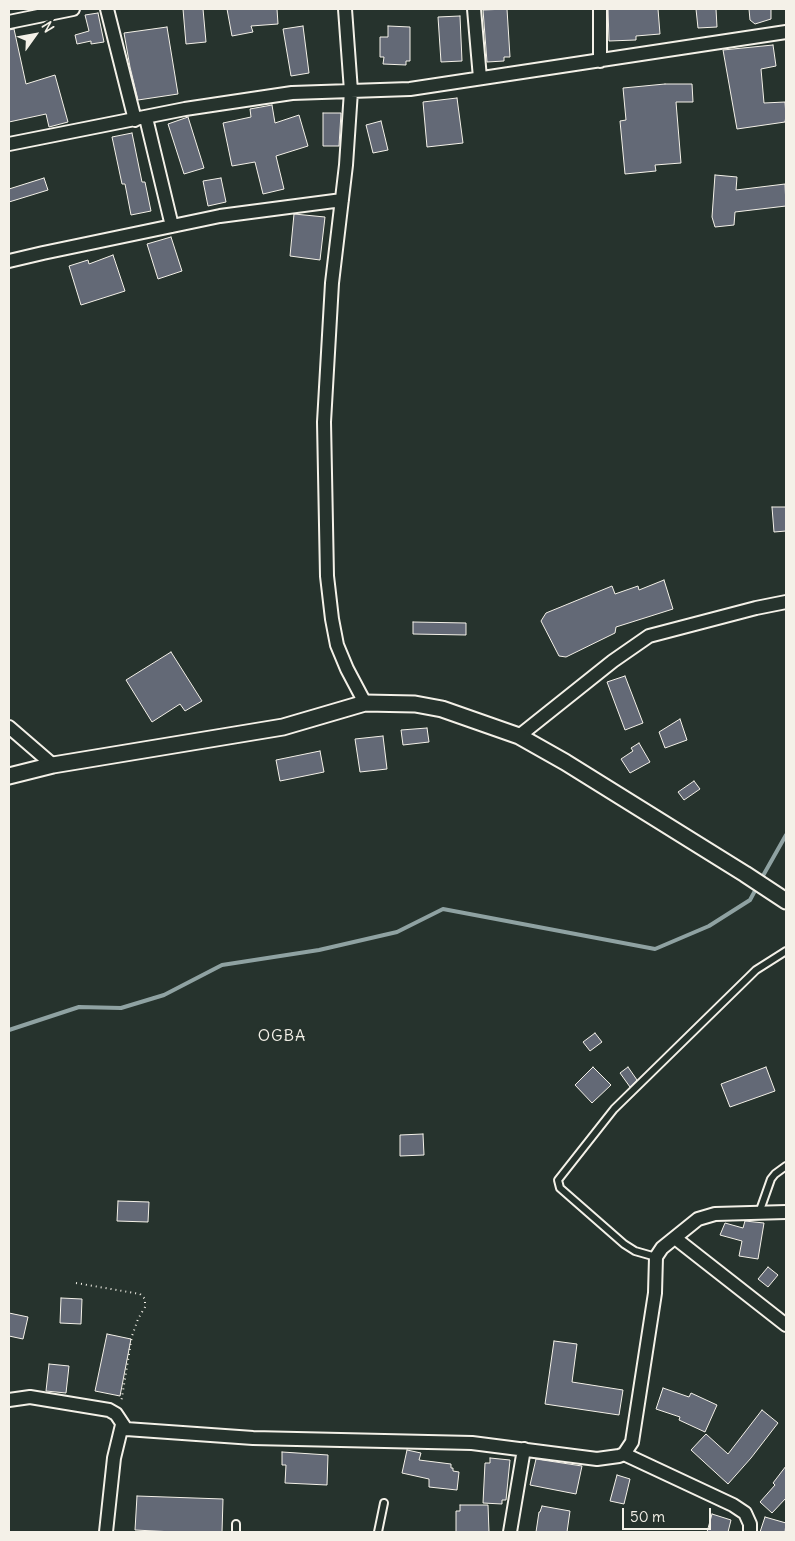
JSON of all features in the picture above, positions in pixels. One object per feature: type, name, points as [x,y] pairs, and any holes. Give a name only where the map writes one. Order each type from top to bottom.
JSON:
[{"type":"street","points":[[9,22],[73,9]]},
{"type":"street","points":[[107,9],[172,226]]},
{"type":"street","points":[[345,9],[351,91],[346,165],[332,283],[324,422],[327,576],[337,645],[346,669],[365,703]]},
{"type":"street","points":[[474,9],[480,78]]},
{"type":"street","points":[[600,9],[600,61]]},
{"type":"street","points":[[9,144],[185,109],[292,93],[410,89],[786,32]]},
{"type":"street","points":[[9,261],[220,216],[342,200]]},
{"type":"street","points":[[519,736],[649,636],[786,602]]},
{"type":"street","points":[[9,776],[53,765],[284,728],[365,703],[415,704],[442,709],[519,736],[566,762],[780,897]]},
{"type":"street","points":[[9,727],[53,765]]},
{"type":"street","points":[[9,1400],[30,1397],[109,1410],[126,1429],[253,1438],[472,1443],[597,1459],[619,1456],[624,1454],[632,1442],[655,1293],[656,1257],[662,1248],[698,1219],[707,1216],[715,1214],[786,1212]]},
{"type":"street","points":[[675,1238],[786,1325]]},
{"type":"street","points":[[106,1532],[119,1420]]},
{"type":"street","points":[[510,1532],[524,1450]]},
{"type":"street","points":[[624,1454],[733,1505],[745,1513],[750,1524],[750,1532]]},
{"type":"lane","points":[[656,1257],[635,1251],[624,1244],[560,1188],[558,1180],[614,1109],[756,970],[786,951]]},
{"type":"lane","points":[[759,1212],[770,1179],[786,1166]]},
{"type":"lane","points":[[378,1532],[384,1503]]},
{"type":"lane","points":[[236,1524],[236,1532]]},
{"type":"path","points":[[76,1283],[140,1294],[145,1299],[145,1307],[132,1336],[119,1420]]},
{"type":"building","points":[[183,9],[203,9],[206,42],[186,44]]},
{"type":"building","points":[[227,9],[277,9],[278,24],[251,26],[253,32],[232,36]]},
{"type":"building","points":[[507,9],[510,57],[504,57],[504,61],[487,62],[483,10]]},
{"type":"building","points":[[608,9],[658,9],[660,34],[636,36],[636,40],[609,41]]},
{"type":"building","points":[[696,9],[716,9],[717,27],[698,28]]},
{"type":"building","points":[[749,9],[771,9],[771,19],[755,24],[750,20]]},
{"type":"building","points":[[98,13],[104,42],[91,44],[91,41],[77,44],[75,35],[89,31],[85,15]]},
{"type":"building","points":[[460,16],[462,61],[441,62],[438,17]]},
{"type":"building","points":[[303,26],[309,73],[291,76],[283,29]]},
{"type":"building","points":[[388,26],[410,27],[410,61],[406,61],[406,65],[383,64],[384,57],[380,57],[380,37],[388,37]]},
{"type":"building","points":[[167,27],[178,94],[138,100],[124,33]]},
{"type":"building","points":[[14,29],[26,84],[55,75],[68,122],[49,127],[46,114],[9,122],[9,30]]},
{"type":"building","points":[[773,45],[776,66],[761,69],[764,103],[785,102],[785,122],[737,129],[723,50]]},
{"type":"building","points":[[665,84],[692,84],[693,102],[676,102],[681,163],[655,165],[656,171],[625,174],[620,121],[626,120],[623,88]]},
{"type":"building","points":[[457,98],[463,143],[427,147],[423,102]]},
{"type":"building","points":[[272,105],[275,123],[299,115],[308,146],[276,156],[284,189],[263,194],[255,162],[232,166],[223,123],[251,117],[250,109]]},
{"type":"building","points":[[323,113],[341,113],[339,146],[323,146]]},
{"type":"building","points":[[188,117],[204,168],[184,174],[168,124]]},
{"type":"building","points":[[381,121],[388,150],[373,153],[366,125]]},
{"type":"building","points":[[132,133],[142,182],[145,182],[151,211],[131,215],[125,184],[122,184],[112,137]]},
{"type":"building","points":[[715,175],[737,177],[736,190],[785,184],[786,206],[735,212],[734,225],[715,227],[712,217]]},
{"type":"building","points":[[44,178],[48,190],[9,202],[9,189]]},
{"type":"building","points":[[221,178],[226,202],[208,206],[203,181]]},
{"type":"building","points":[[294,214],[325,217],[320,260],[290,256]]},
{"type":"building","points":[[171,237],[182,271],[158,279],[147,244]]},
{"type":"building","points":[[113,255],[125,291],[81,305],[69,266],[88,260],[89,264]]},
{"type":"building","points":[[772,507],[786,507],[786,531],[774,532]]},
{"type":"building","points":[[664,580],[673,609],[616,627],[615,633],[566,657],[559,656],[541,621],[546,613],[612,586],[615,594],[638,586],[639,590]]},
{"type":"building","points":[[413,622],[466,623],[466,635],[413,634]]},
{"type":"building","points":[[171,652],[202,701],[185,711],[180,704],[152,722],[126,680]]},
{"type":"building","points":[[625,676],[643,723],[625,730],[607,682]]},
{"type":"building","points":[[680,719],[687,740],[665,748],[659,732]]},
{"type":"building","points":[[427,728],[429,742],[403,745],[401,730]]},
{"type":"building","points":[[383,736],[387,769],[360,772],[355,739]]},
{"type":"building","points":[[639,743],[650,762],[630,773],[621,759],[633,751],[631,748]]},
{"type":"building","points":[[320,751],[324,772],[280,781],[276,760]]},
{"type":"building","points":[[694,781],[700,789],[684,800],[678,792]]},
{"type":"building","points":[[595,1033],[602,1042],[590,1051],[583,1042]]},
{"type":"building","points":[[593,1067],[611,1085],[592,1103],[575,1085]]},
{"type":"building","points":[[628,1067],[637,1080],[630,1087],[620,1073]]},
{"type":"building","points":[[766,1067],[775,1091],[730,1107],[721,1084]]},
{"type":"building","points":[[423,1134],[424,1155],[400,1156],[400,1135]]},
{"type":"building","points":[[118,1201],[149,1202],[148,1222],[117,1221]]},
{"type":"building","points":[[745,1221],[764,1223],[758,1259],[739,1256],[742,1241],[720,1235],[725,1223],[743,1228]]},
{"type":"building","points":[[768,1267],[778,1275],[768,1287],[758,1279]]},
{"type":"building","points":[[61,1298],[82,1299],[81,1324],[60,1323]]},
{"type":"building","points":[[9,1313],[28,1317],[23,1339],[9,1336]]},
{"type":"building","points":[[107,1334],[131,1339],[120,1396],[95,1391]]},
{"type":"building","points":[[554,1341],[577,1344],[572,1382],[623,1390],[619,1415],[545,1404]]},
{"type":"building","points":[[49,1364],[69,1366],[66,1393],[46,1391]]},
{"type":"building","points":[[663,1388],[689,1397],[691,1393],[717,1405],[705,1432],[679,1420],[680,1417],[656,1409]]},
{"type":"building","points":[[762,1410],[778,1423],[728,1484],[691,1450],[706,1434],[728,1454]]},
{"type":"building","points":[[407,1450],[421,1453],[419,1460],[451,1464],[453,1471],[459,1472],[457,1490],[429,1487],[429,1479],[402,1473]]},
{"type":"building","points":[[282,1452],[328,1455],[327,1485],[285,1483],[286,1465],[282,1465]]},
{"type":"building","points":[[490,1458],[510,1460],[506,1500],[502,1500],[502,1504],[483,1503],[485,1463],[490,1463]]},
{"type":"building","points":[[536,1459],[582,1466],[576,1494],[530,1485]]},
{"type":"building","points":[[786,1466],[786,1498],[772,1513],[760,1502],[775,1485],[773,1483]]},
{"type":"building","points":[[617,1475],[630,1479],[624,1504],[610,1501]]},
{"type":"building","points":[[137,1496],[223,1499],[222,1532],[135,1530]]},
{"type":"building","points":[[460,1505],[488,1505],[489,1532],[456,1532],[456,1511],[460,1511]]},
{"type":"building","points":[[542,1506],[570,1511],[567,1532],[536,1532],[539,1512]]},
{"type":"building","points":[[712,1514],[731,1520],[728,1532],[707,1532]]},
{"type":"building","points":[[765,1517],[786,1523],[785,1532],[760,1532]]},
{"type":"waterway","points":[[760,881],[786,835]]},
{"type":"waterway","points":[[9,1030],[79,1007],[121,1008],[164,995],[222,965],[319,950],[397,932],[443,909],[655,949],[709,926],[750,900],[757,887]]},
{"type":"district","name":"OGBA","points":[[282,1036]]}]
